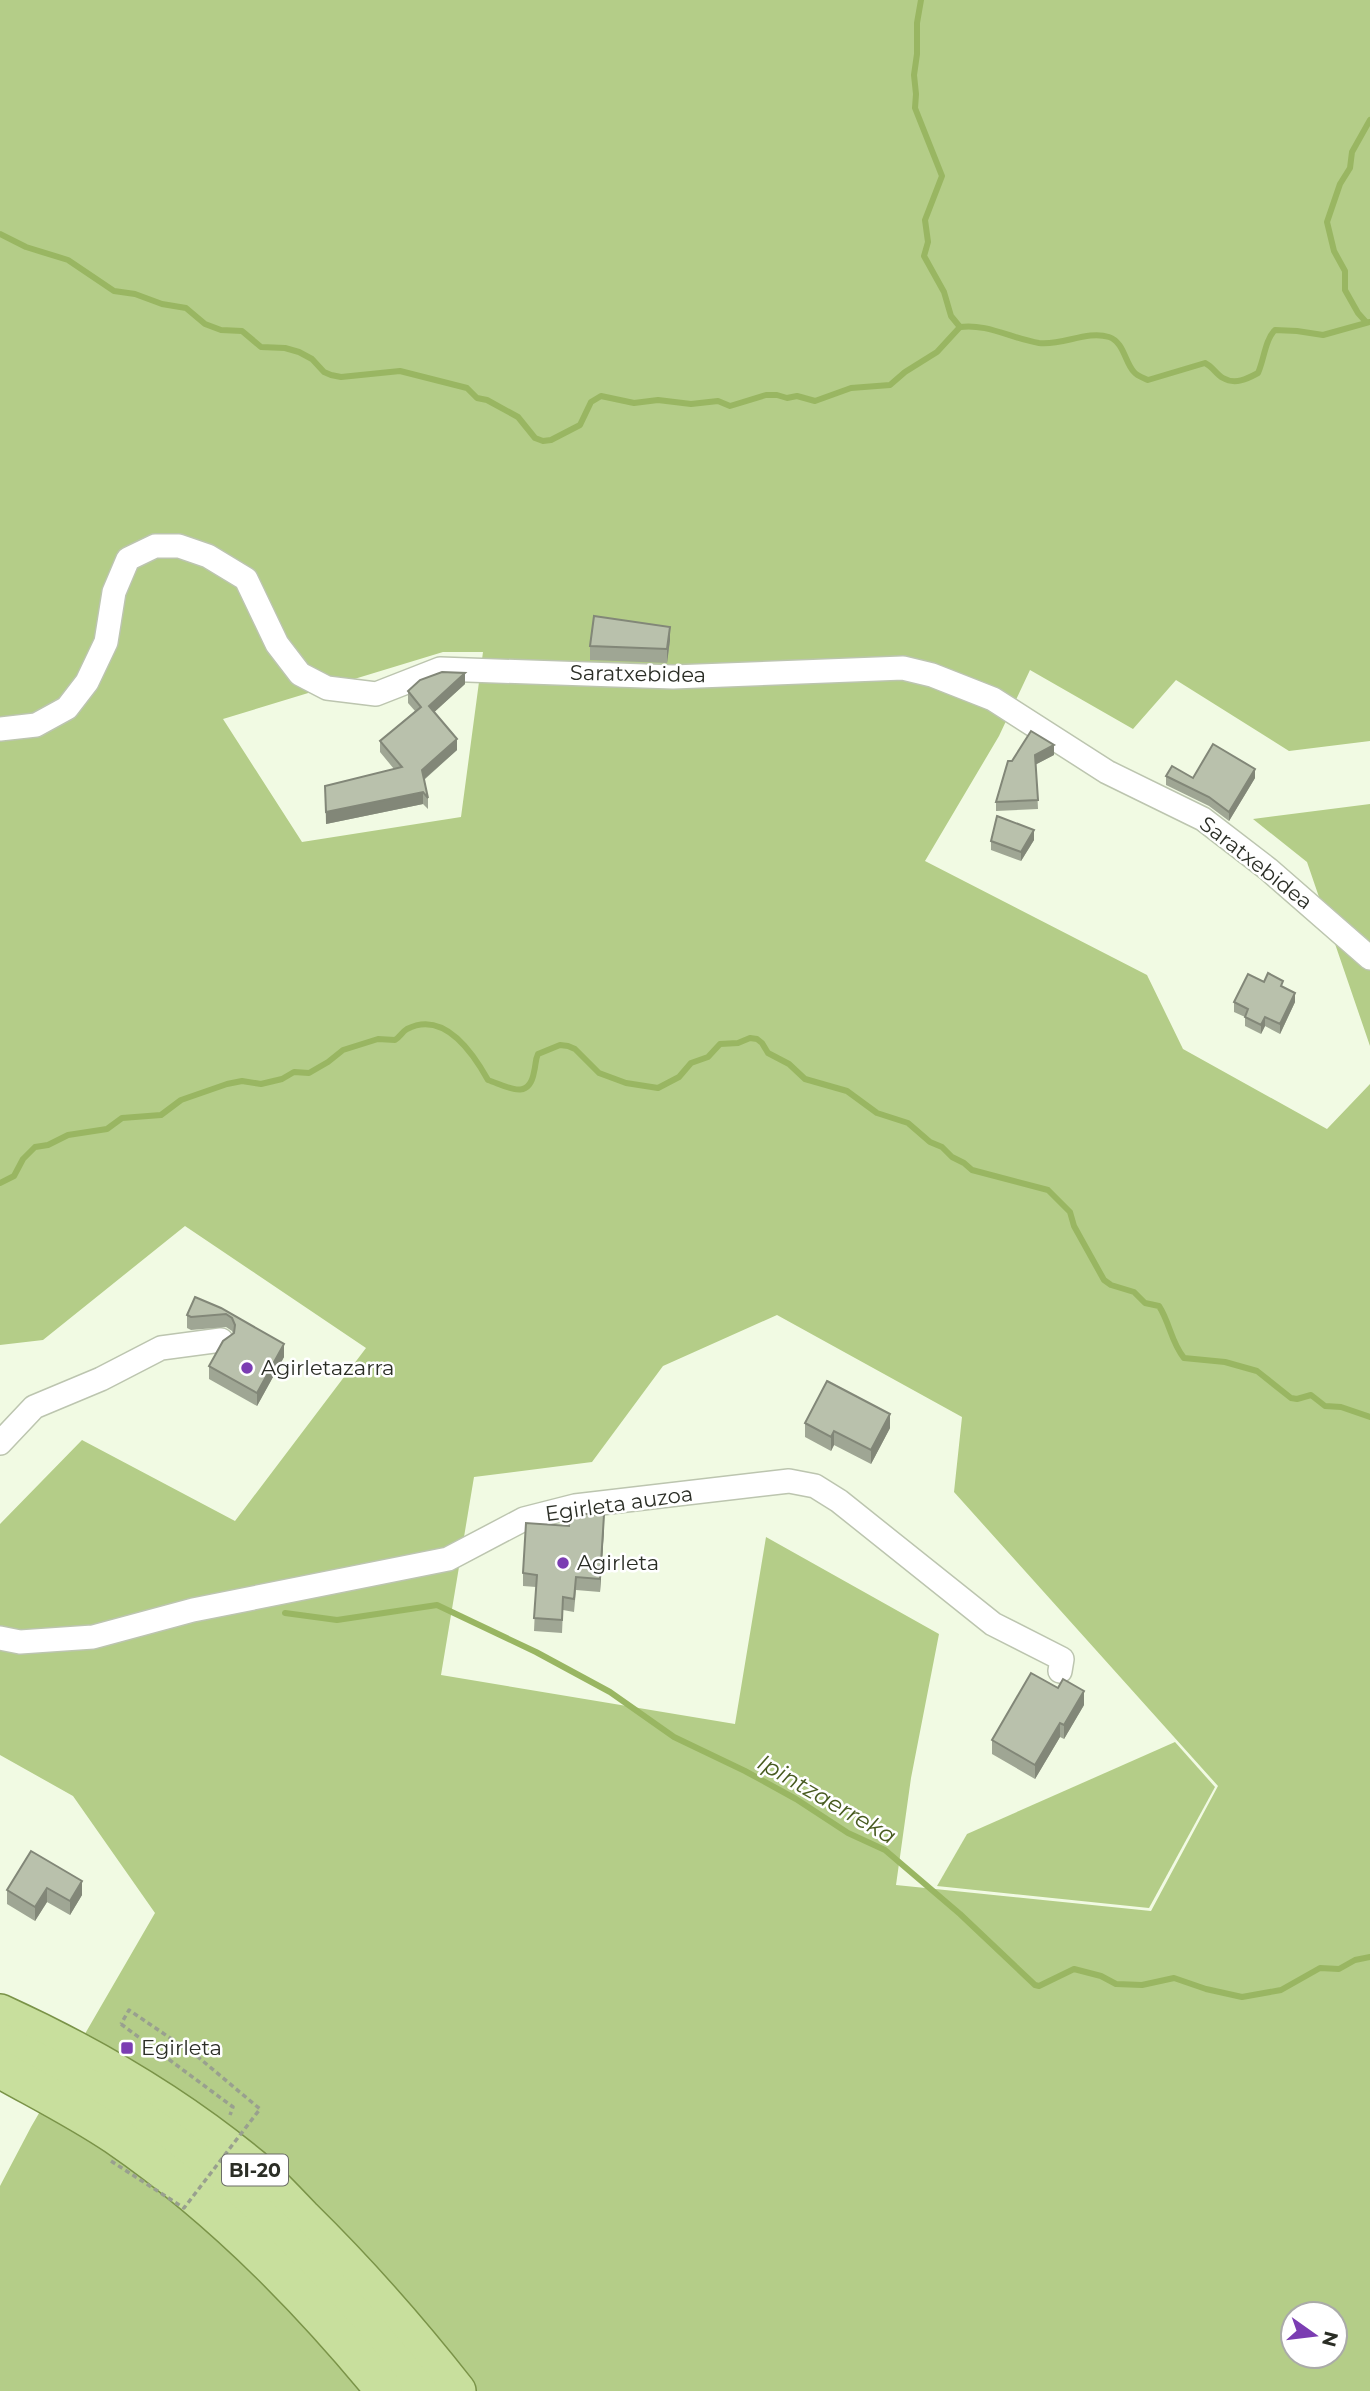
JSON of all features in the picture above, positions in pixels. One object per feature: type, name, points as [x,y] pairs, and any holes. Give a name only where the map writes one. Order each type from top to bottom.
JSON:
[{"type":"main road","name":"BI-20","points":[[0,2013],[60,2041],[159,2098],[254,2169],[335,2249],[457,2391]]},
{"type":"main road","name":"BI-20","points":[[0,2042],[76,2080],[133,2114],[169,2138],[241,2198],[298,2252],[418,2391]]},
{"type":"main road","points":[[0,2069],[114,2135],[177,2180],[257,2249],[385,2391]]},
{"type":"street","name":"Saratxebidea","points":[[0,729],[36,725],[67,708],[87,682],[106,642],[114,592],[128,559],[155,546],[179,546],[208,556],[246,579],[277,644],[300,674],[327,688],[376,694],[440,669],[673,677],[903,667],[932,675],[993,699],[1107,772],[1203,819],[1268,869],[1370,958]]},
{"type":"street","points":[[0,1443],[34,1407],[101,1379],[161,1348],[221,1340]]},
{"type":"street","name":"Egirleta auzoa","points":[[0,1638],[20,1642],[93,1637],[194,1610],[448,1559],[524,1518],[575,1506],[789,1481],[815,1486],[839,1502],[993,1623],[1062,1659],[1060,1671]]},
{"type":"path","points":[[111,2161],[184,2208],[260,2109],[198,2057],[129,2010],[121,2024]]},
{"type":"green space","points":[[0,0],[1370,0],[1370,741],[1289,751],[1176,680],[1133,729],[1030,670],[999,736],[925,861],[1147,975],[1183,1049],[1327,1129],[1370,1084],[1370,2391],[0,2391],[0,2186],[31,2127],[155,1913],[73,1796],[0,1755],[0,1524],[82,1440],[235,1521],[366,1348],[185,1226],[43,1340],[0,1345]],"holes":[[[443,652],[483,652],[461,817],[302,842],[223,719]],[[777,1315],[962,1417],[954,1492],[1218,1786],[1151,1911],[896,1885],[911,1778],[939,1634],[766,1537],[735,1724],[441,1675],[474,1477],[592,1462],[663,1366]]]},
{"type":"green space","points":[[1370,804],[1370,1046],[1307,862],[1253,819]]},
{"type":"green space","points":[[1175,1742],[1215,1787],[1149,1908],[937,1886],[967,1834]]},
{"type":"building","points":[[594,616],[670,627],[667,649],[590,646]]},
{"type":"building","points":[[442,672],[465,673],[429,706],[457,739],[422,770],[428,798],[423,792],[326,812],[325,786],[402,767],[380,741],[421,707],[408,691],[420,680]]},
{"type":"building","points":[[1031,731],[1054,745],[1035,755],[1038,800],[996,802],[1008,761],[1012,761]]},
{"type":"building","points":[[1213,744],[1255,769],[1229,812],[1209,797],[1166,776],[1172,766],[1193,778]]},
{"type":"building","points":[[997,816],[1034,830],[1021,852],[991,841]]},
{"type":"building","points":[[1268,973],[1283,981],[1281,986],[1295,993],[1280,1024],[1265,1017],[1261,1025],[1245,1017],[1248,1009],[1234,1002],[1248,974],[1264,982]]},
{"type":"building","name":"Agirletazarra","points":[[195,1297],[221,1308],[284,1344],[257,1393],[209,1366],[223,1341],[234,1333],[235,1325],[232,1318],[226,1314],[191,1317],[187,1315]]},
{"type":"building","points":[[827,1381],[890,1414],[871,1450],[834,1431],[831,1437],[805,1423]]},
{"type":"building","name":"Agirleta","points":[[570,1513],[604,1515],[600,1579],[576,1577],[574,1599],[563,1597],[562,1620],[534,1618],[537,1575],[523,1573],[526,1523],[569,1526]]},
{"type":"building","points":[[1031,1673],[1058,1688],[1063,1679],[1084,1691],[1064,1725],[1060,1723],[1035,1765],[992,1740]]},
{"type":"building","points":[[31,1851],[82,1881],[70,1901],[47,1888],[35,1907],[7,1890]]},
{"type":"waterway","points":[[921,0],[914,75],[915,108],[942,176],[925,220],[928,242],[924,256],[944,292],[951,316],[960,327],[990,329],[1039,343],[1101,335],[1118,343],[1134,372],[1148,380],[1205,363],[1223,378],[1236,381],[1258,373],[1275,330],[1323,335],[1370,322]]},
{"type":"waterway","points":[[1366,322],[1345,290],[1345,271],[1334,251],[1327,222],[1340,184],[1350,168],[1352,152],[1370,120]]},
{"type":"waterway","points":[[0,234],[26,247],[68,260],[114,291],[186,308],[205,324],[221,330],[242,331],[261,347],[285,348],[299,352],[331,375],[341,377],[400,371],[467,388],[477,398],[487,400],[518,417],[535,438],[543,441],[551,440],[580,425],[591,402],[601,396],[634,403],[658,400],[691,404],[718,401],[730,406],[766,395],[787,398],[797,396],[815,401],[851,388],[890,385],[937,352],[960,327]]},
{"type":"waterway","points":[[0,1183],[14,1176],[23,1159],[35,1147],[48,1145],[68,1135],[107,1129],[122,1118],[161,1115],[181,1100],[227,1084],[242,1081],[261,1084],[282,1079],[294,1072],[309,1073],[343,1050],[378,1039],[395,1040],[407,1029],[420,1025],[433,1025],[456,1037],[488,1080],[517,1090],[528,1086],[531,1081],[538,1054],[560,1045],[575,1049],[599,1073],[626,1083],[658,1088],[679,1077],[691,1063],[708,1057],[720,1044],[757,1039],[768,1053],[789,1064],[805,1079],[847,1091],[877,1113],[908,1123],[930,1142],[942,1147],[972,1170],[1048,1190],[1070,1212],[1074,1226],[1104,1280],[1134,1292],[1145,1303],[1159,1306],[1184,1358],[1225,1362],[1257,1371],[1291,1398],[1311,1395],[1325,1406],[1341,1407],[1370,1417]]},
{"type":"waterway","name":"Ipintzaerreka","points":[[285,1613],[337,1620],[437,1605],[536,1652],[610,1692],[674,1737],[745,1771],[796,1799],[848,1833],[885,1850],[960,1914],[1035,1985],[1039,1986],[1074,1969],[1101,1976],[1116,1984],[1142,1985],[1174,1978],[1242,1997],[1281,1990],[1320,1968],[1339,1969],[1355,1960],[1370,1957]]},
{"type":"place","name":"Agirletazarra","points":[[247,1368]]},
{"type":"place","name":"Agirleta","points":[[563,1563]]},
{"type":"place","name":"Egirleta","points":[[127,2048]]}]
